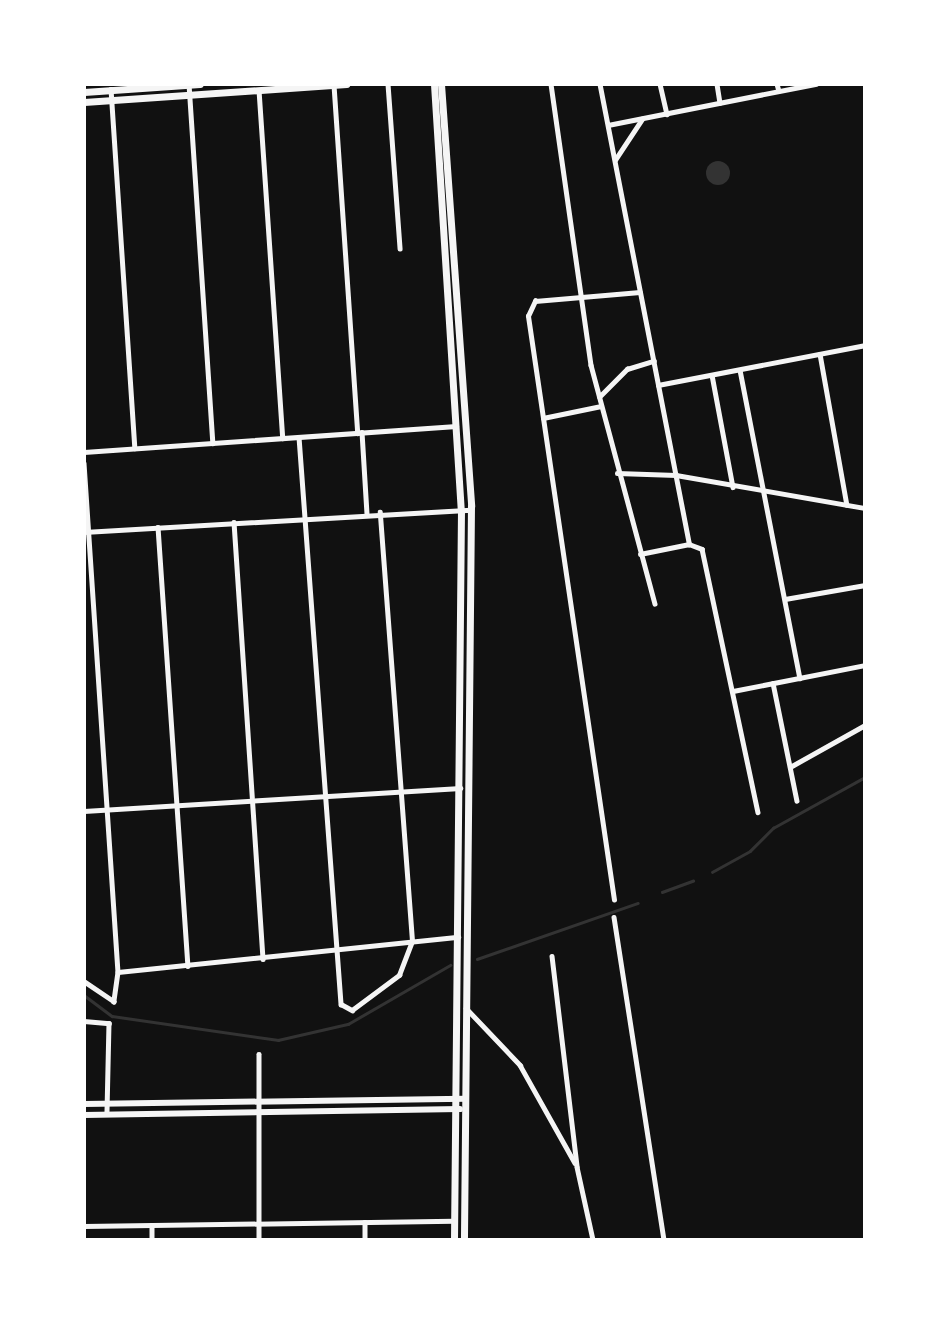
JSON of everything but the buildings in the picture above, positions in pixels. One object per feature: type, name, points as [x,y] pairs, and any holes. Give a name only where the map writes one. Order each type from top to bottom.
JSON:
[{"type":"main road","points":[[84,92],[200,84]]},
{"type":"main road","points":[[84,102],[346,84]]},
{"type":"main road","points":[[434,84],[461,510],[462,972],[454,1100],[454,1240]]},
{"type":"main road","points":[[441,84],[470,510],[458,937],[462,952]]},
{"type":"main road","points":[[462,972],[466,1007],[464,1240]]},
{"type":"street","points":[[189,84],[213,443]]},
{"type":"street","points":[[388,84],[400,249]]},
{"type":"street","points":[[551,84],[580,298],[599,397],[617,473],[655,604]]},
{"type":"street","points":[[600,84],[689,544]]},
{"type":"street","points":[[660,84],[667,114]]},
{"type":"street","points":[[717,84],[720,103]]},
{"type":"street","points":[[777,84],[779,92]]},
{"type":"street","points":[[608,125],[817,84]]},
{"type":"street","points":[[334,85],[367,513]]},
{"type":"street","points":[[111,89],[135,448]]},
{"type":"street","points":[[259,90],[283,438]]},
{"type":"street","points":[[615,161],[642,119]]},
{"type":"street","points":[[614,900],[543,418],[530,306],[640,292]]},
{"type":"street","points":[[658,385],[865,345]]},
{"type":"street","points":[[820,354],[847,505]]},
{"type":"street","points":[[599,397],[627,369],[654,361]]},
{"type":"street","points":[[740,370],[800,678]]},
{"type":"street","points":[[712,375],[733,487]]},
{"type":"street","points":[[543,418],[601,406]]},
{"type":"street","points":[[84,452],[456,426]]},
{"type":"street","points":[[299,437],[341,1004],[352,1010],[399,975],[412,941],[380,512]]},
{"type":"street","points":[[84,463],[86,532],[118,972],[114,1002],[84,982]]},
{"type":"street","points":[[617,473],[676,475],[865,508]]},
{"type":"street","points":[[86,532],[380,512],[470,510]]},
{"type":"street","points":[[234,522],[264,959]]},
{"type":"street","points":[[158,527],[188,966]]},
{"type":"street","points":[[640,554],[689,544],[702,549],[758,812]]},
{"type":"street","points":[[785,599],[865,585]]},
{"type":"street","points":[[733,691],[865,665]]},
{"type":"street","points":[[773,683],[797,801]]},
{"type":"street","points":[[790,767],[865,725]]},
{"type":"street","points":[[84,811],[463,788]]},
{"type":"street","points":[[614,917],[664,1240]]},
{"type":"street","points":[[118,972],[338,952],[458,937]]},
{"type":"street","points":[[552,956],[577,1167],[593,1240]]},
{"type":"street","points":[[466,1007],[520,1065],[577,1167]]},
{"type":"street","points":[[84,1021],[109,1023],[107,1115]]},
{"type":"street","points":[[260,1054],[260,1240]]},
{"type":"street","points":[[84,1104],[465,1099]]},
{"type":"street","points":[[84,1115],[464,1110]]},
{"type":"street","points":[[84,1226],[453,1221]]},
{"type":"street","points":[[365,1222],[365,1240]]},
{"type":"street","points":[[152,1225],[152,1240]]},
{"type":"shaded area","points":[[718,161],[726,165],[730,173],[726,181],[718,185],[710,181],[706,173],[710,165]]},
{"type":"waterway","points":[[712,872],[750,851],[773,828],[865,777]]},
{"type":"waterway","points":[[662,892],[693,881]]},
{"type":"waterway","points":[[477,959],[638,903]]},
{"type":"waterway","points":[[84,995],[112,1016],[278,1040],[348,1024],[450,965]]}]
